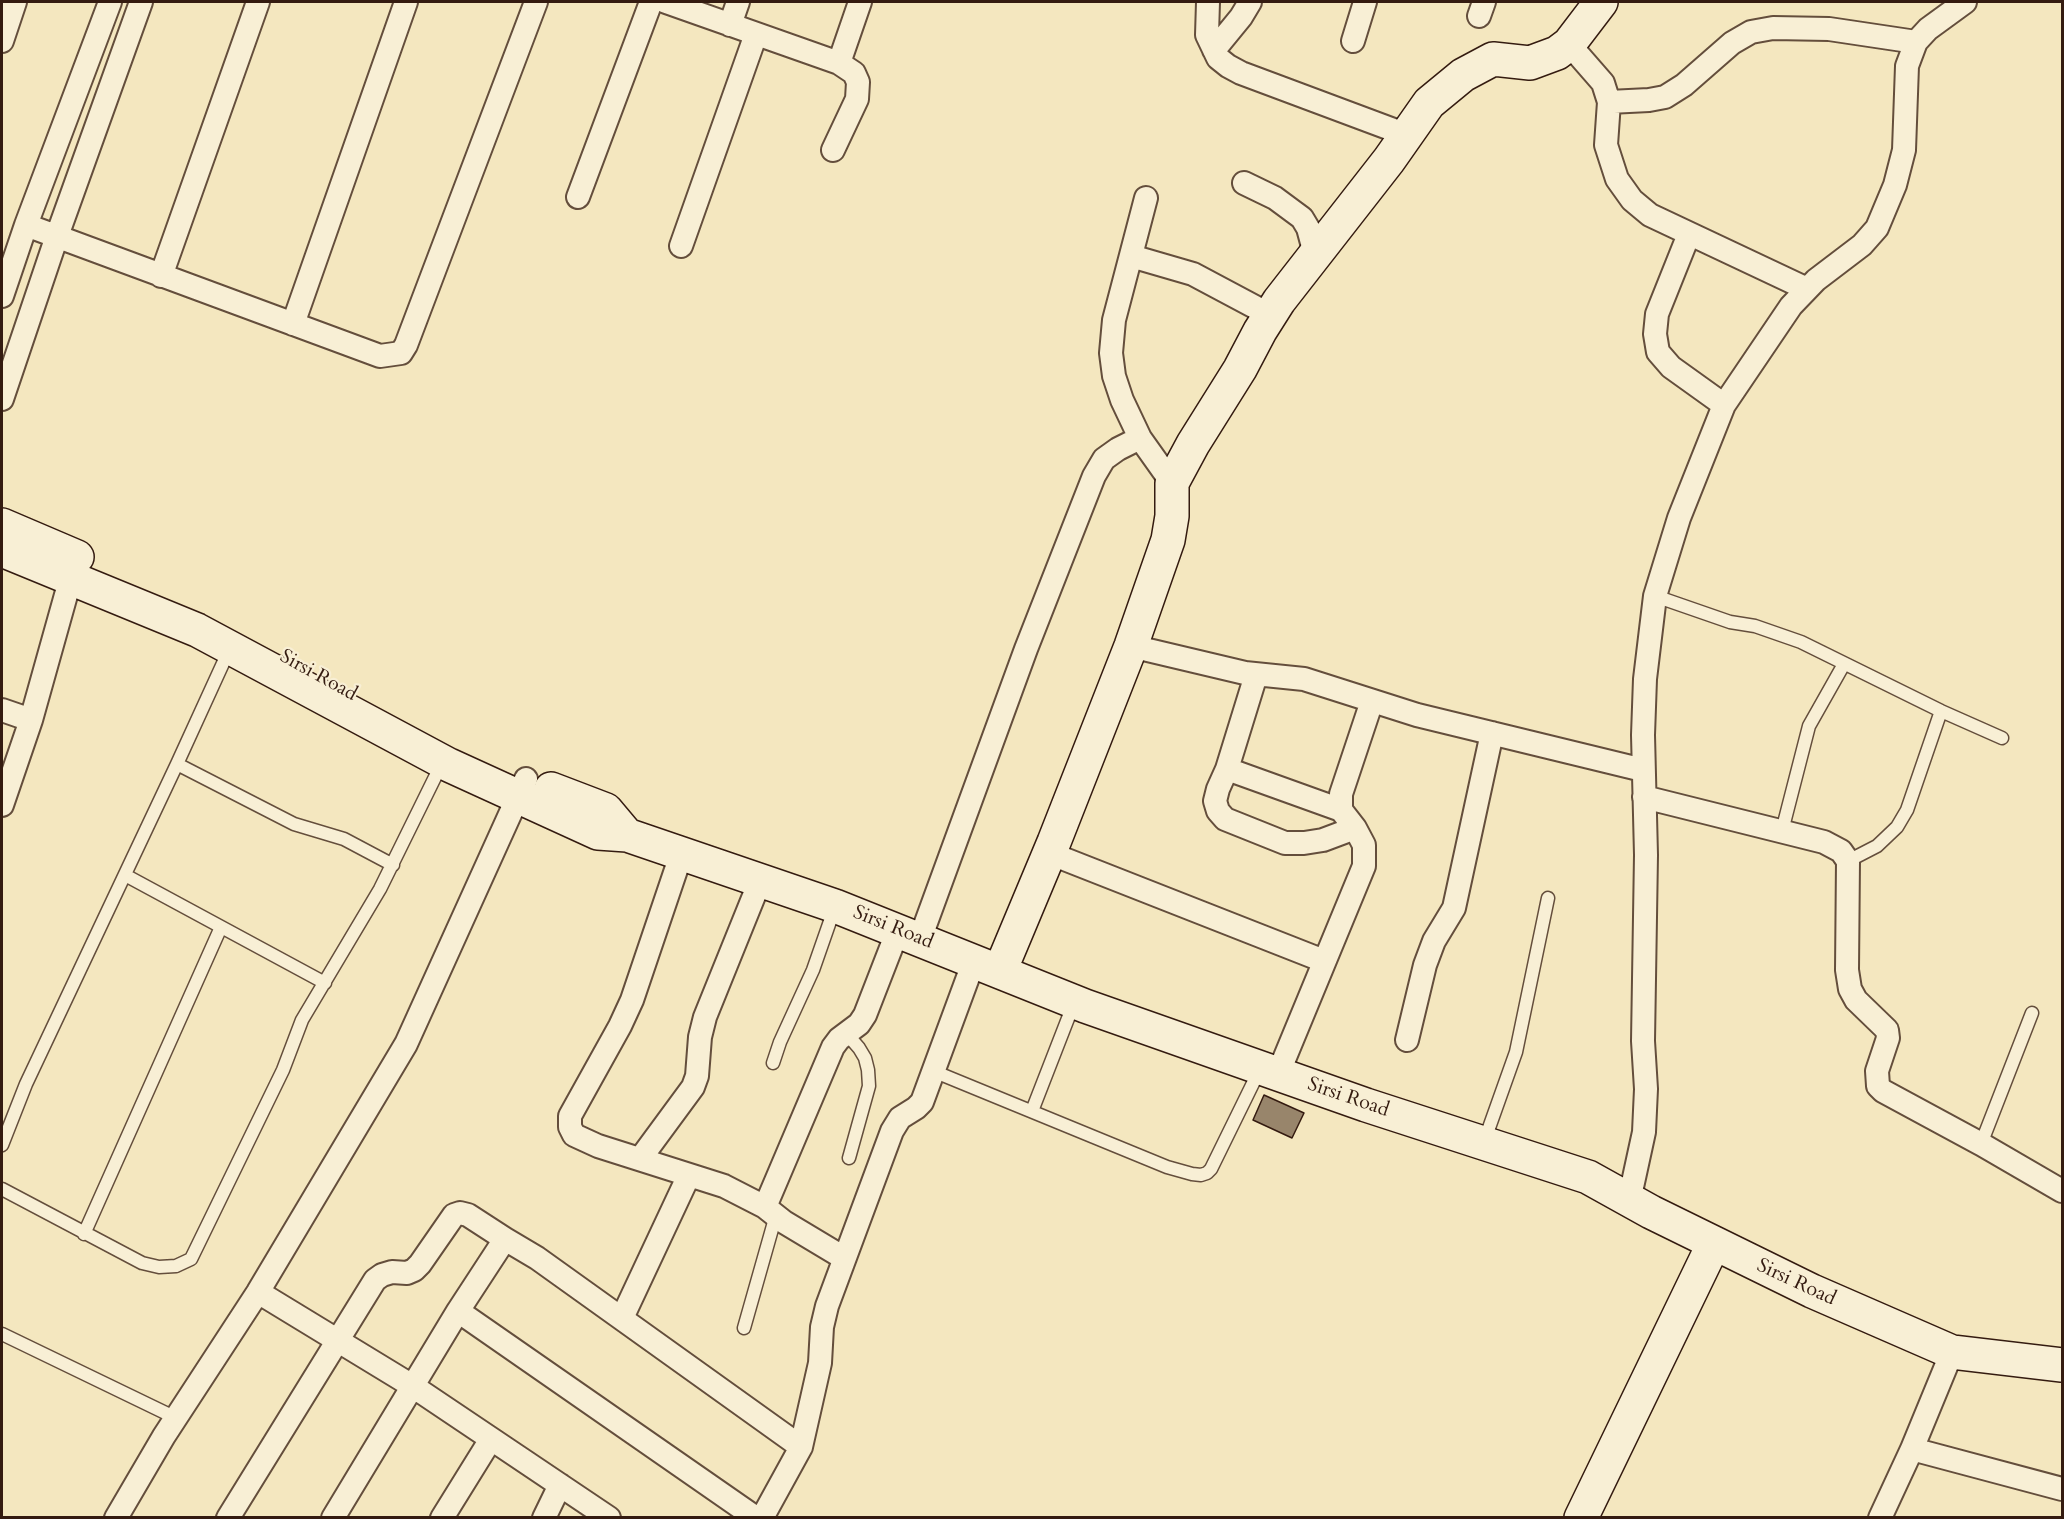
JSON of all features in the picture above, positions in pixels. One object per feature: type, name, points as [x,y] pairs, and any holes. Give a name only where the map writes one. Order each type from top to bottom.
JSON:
[{"type":"main road","points":[[987,966],[1049,854],[1131,646],[1168,540],[1172,516],[1172,483],[1270,315],[1389,160],[1429,103],[1463,75],[1493,59],[1530,63],[1557,53],[1569,44],[1601,2]]},
{"type":"main road","name":"Sirsi Road","points":[[2,525],[187,605],[233,628],[522,788]]},
{"type":"main road","name":"Sirsi Road","points":[[2,550],[197,630],[443,761],[522,788],[606,810],[627,835],[835,906],[1075,1002],[1270,1071],[1588,1178],[1629,1201],[1812,1291],[1952,1352],[2062,1365]]},
{"type":"main road","points":[[1581,1518],[1714,1243]]},
{"type":"street","points":[[2,41],[15,2]]},
{"type":"street","points":[[2,296],[26,225],[110,2]]},
{"type":"street","points":[[2,399],[57,236],[141,2]]},
{"type":"street","points":[[161,276],[258,2]]},
{"type":"street","points":[[293,324],[406,2]]},
{"type":"street","points":[[26,225],[380,356],[401,353],[536,2]]},
{"type":"street","points":[[578,197],[651,2]]},
{"type":"street","points":[[666,2],[839,63],[854,73],[858,82],[857,99],[833,150]]},
{"type":"street","points":[[730,25],[738,2]]},
{"type":"street","points":[[839,63],[860,2]]},
{"type":"street","points":[[1208,2],[1207,35],[1218,58],[1241,73],[1407,135]]},
{"type":"street","points":[[1214,50],[1250,2]]},
{"type":"street","points":[[1353,41],[1365,2]]},
{"type":"street","points":[[1629,1201],[1644,1132],[1646,1089],[1643,1041],[1646,855],[1642,735],[1645,679],[1655,596],[1680,518],[1724,405],[1791,306],[1807,289],[1862,245],[1877,228],[1895,185],[1904,150],[1907,66],[1916,42],[1928,29],[1965,2]]},
{"type":"street","points":[[1609,102],[1665,97],[1684,85],[1732,43],[1751,32],[1773,28],[1829,29],[1916,42]]},
{"type":"street","points":[[681,246],[756,34]]},
{"type":"street","points":[[1569,44],[1603,83],[1609,102],[1606,145],[1617,179],[1632,200],[1650,215],[1807,289]]},
{"type":"street","points":[[1244,183],[1275,198],[1302,218],[1308,228],[1316,254]]},
{"type":"street","points":[[1146,198],[1114,320],[1111,353],[1116,384],[1140,438],[1172,483]]},
{"type":"street","points":[[1689,234],[1657,314],[1655,334],[1658,352],[1671,368],[1724,405]]},
{"type":"street","points":[[1131,256],[1193,274],[1270,315]]},
{"type":"street","points":[[771,1211],[833,1047],[846,1033],[859,1024],[909,935],[1094,476],[1104,459],[1140,438]]},
{"type":"street","points":[[2,805],[31,720],[71,578]]},
{"type":"street","points":[[1131,646],[1256,675],[1304,679],[1417,715],[1643,770]]},
{"type":"street","points":[[1256,675],[1215,801],[1218,811],[1225,819],[1285,843],[1323,840],[1348,819]]},
{"type":"street","points":[[1270,1071],[1324,961],[1364,866],[1364,845],[1348,819],[1341,794],[1372,701]]},
{"type":"street","points":[[2,711],[31,720]]},
{"type":"street","points":[[1407,1040],[1425,965],[1434,941],[1454,908],[1492,733]]},
{"type":"street","points":[[1227,769],[1348,819]]},
{"type":"street","points":[[116,1518],[176,1418],[258,1292],[406,1044],[522,788]]},
{"type":"street","points":[[1644,796],[1824,842],[1841,851],[1848,861],[1847,970],[1850,989],[1856,1000],[1887,1030],[1888,1038],[1877,1071],[1878,1086],[1883,1091],[2062,1191]]},
{"type":"street","points":[[1049,854],[1324,961]]},
{"type":"street","points":[[681,855],[632,1000],[570,1116],[570,1127],[574,1135],[598,1146],[724,1186],[771,1211],[844,1258]]},
{"type":"street","points":[[640,1159],[693,1087],[697,1077],[700,1037],[705,1017],[760,881]]},
{"type":"street","points":[[762,1518],[801,1447],[820,1363],[822,1327],[827,1306],[895,1124],[922,1102],[933,1071],[987,966]]},
{"type":"street","points":[[622,1318],[689,1175]]},
{"type":"street","points":[[228,1518],[375,1280],[392,1272],[407,1273],[414,1270],[454,1215],[460,1213],[468,1215],[537,1258],[801,1447]]},
{"type":"street","points":[[333,1518],[458,1311],[505,1239]]},
{"type":"street","points":[[258,1292],[414,1387],[609,1518]]},
{"type":"street","points":[[458,1311],[756,1518]]},
{"type":"street","points":[[1880,1518],[1912,1449],[1952,1352]]},
{"type":"street","points":[[442,1518],[491,1438]]},
{"type":"street","points":[[1912,1449],[2062,1489]]},
{"type":"street","points":[[544,1518],[560,1485]]},
{"type":"lane","points":[[1655,596],[1730,622],[1755,626],[1801,642],[1941,711],[2002,738]]},
{"type":"lane","points":[[2,1145],[26,1084],[230,648]]},
{"type":"lane","points":[[1782,831],[1809,726],[1844,664]]},
{"type":"lane","points":[[1848,861],[1877,846],[1897,827],[1907,810],[1941,711]]},
{"type":"lane","points":[[2,1189],[142,1263],[159,1267],[176,1266],[191,1259],[283,1070],[302,1020],[393,865],[443,761]]},
{"type":"lane","points":[[177,764],[294,824],[344,839],[393,865]]},
{"type":"lane","points":[[125,875],[325,982]]},
{"type":"lane","points":[[1484,1143],[1516,1052],[1548,898]]},
{"type":"lane","points":[[773,1063],[780,1042],[813,970],[835,906]]},
{"type":"lane","points":[[84,1234],[221,927]]},
{"type":"lane","points":[[1032,1111],[1075,1002]]},
{"type":"lane","points":[[1981,1144],[2032,1013]]},
{"type":"lane","points":[[846,1033],[865,1058],[869,1086],[849,1158]]},
{"type":"lane","points":[[933,1071],[1167,1167],[1201,1175],[1207,1173],[1211,1168],[1270,1071]]},
{"type":"lane","points":[[744,1328],[771,1211]]},
{"type":"lane","points":[[2,1334],[176,1418]]},
{"type":"building","points":[[1264,1095],[1304,1113],[1292,1138],[1253,1120]]}]
